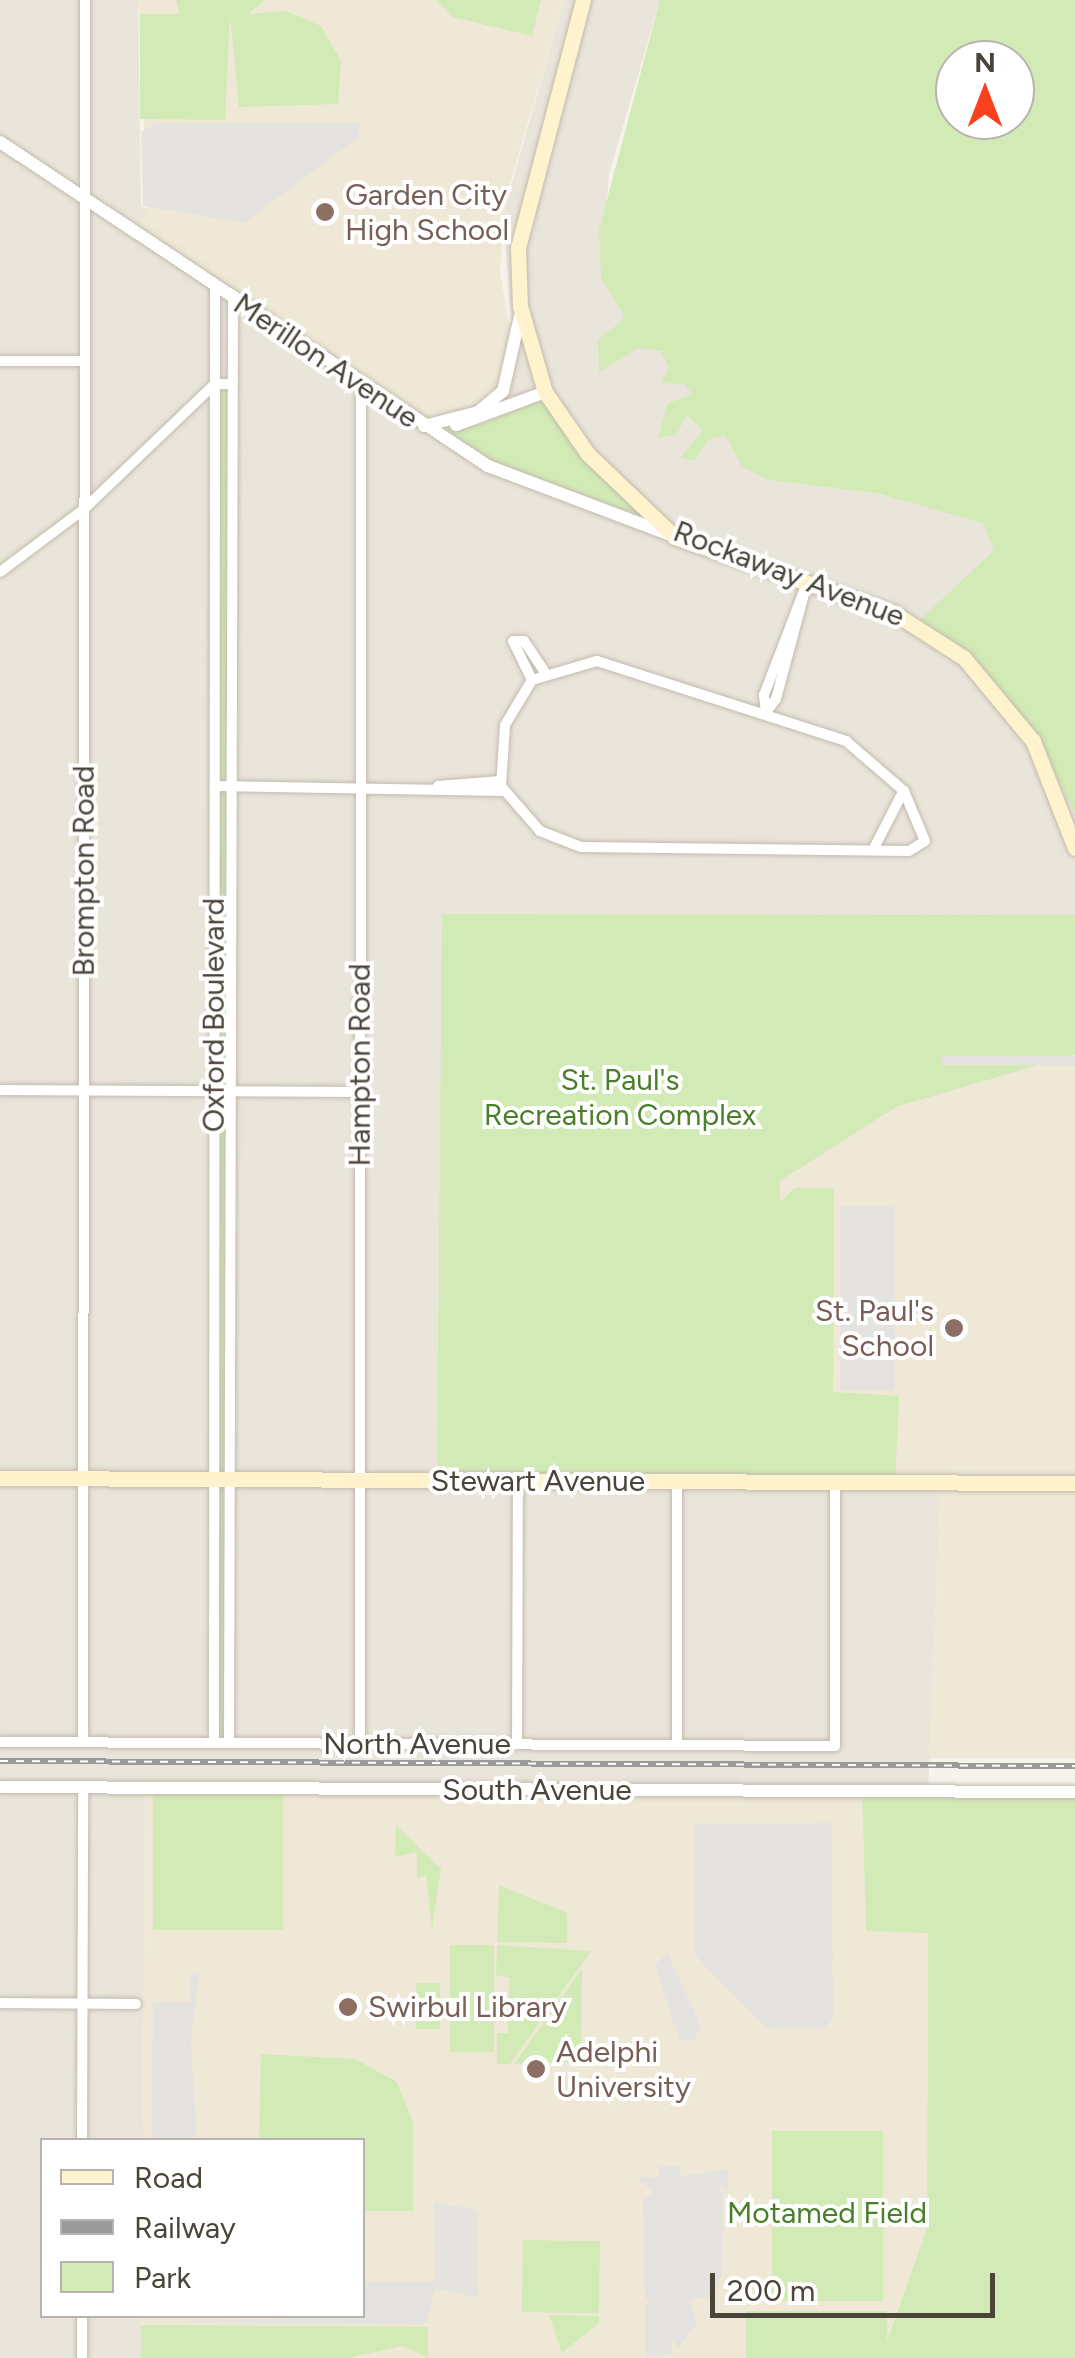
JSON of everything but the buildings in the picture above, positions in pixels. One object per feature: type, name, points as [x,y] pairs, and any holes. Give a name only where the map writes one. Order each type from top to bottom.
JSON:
[{"type":"main road","name":"Rockaway Avenue","points":[[583,0],[523,211],[520,306],[545,392],[588,454],[675,537],[913,622],[977,669],[1033,741],[1075,848]]},
{"type":"main road","name":"Stewart Avenue","points":[[0,1478],[1075,1483]]},
{"type":"street","name":"Brompton Road","points":[[83,1742],[85,0]]},
{"type":"street","name":"Merillon Avenue","points":[[0,142],[424,426],[525,484],[675,537]]},
{"type":"street","name":"Oxford Boulevard","points":[[215,287],[214,1346],[229,1615],[229,1742]]},
{"type":"street","name":"Oxford Boulevard","points":[[214,1742],[214,1616],[230,1346],[233,299]]},
{"type":"street","points":[[424,426],[478,412],[503,391],[520,306]]},
{"type":"street","points":[[0,361],[84,361]]},
{"type":"street","points":[[0,572],[83,510],[215,384],[232,384]]},
{"type":"street","name":"Hampton Road","points":[[360,1743],[361,386]]},
{"type":"street","points":[[424,426],[482,422],[545,392]]},
{"type":"street","points":[[215,524],[232,524]]},
{"type":"street","points":[[766,712],[807,583]]},
{"type":"street","points":[[532,680],[513,641],[524,642],[545,672]]},
{"type":"street","points":[[214,649],[232,649]]},
{"type":"street","points":[[611,662],[846,741],[904,790],[927,831],[916,849],[872,850],[582,847],[540,831],[502,786],[505,725],[532,680],[545,672],[611,662]]},
{"type":"street","points":[[214,786],[502,786]]},
{"type":"street","points":[[872,850],[904,790]]},
{"type":"street","points":[[214,936],[231,936]]},
{"type":"street","points":[[0,1090],[360,1092]]},
{"type":"street","points":[[214,1220],[230,1220]]},
{"type":"street","points":[[214,1346],[230,1346]]},
{"type":"street","points":[[517,1744],[518,1480]]},
{"type":"street","points":[[677,1481],[677,1745]]},
{"type":"street","name":"North Avenue","points":[[0,1742],[835,1746],[835,1482]]},
{"type":"street","points":[[214,1616],[229,1615]]},
{"type":"street","name":"South Avenue","points":[[0,1788],[1075,1792]]},
{"type":"street","points":[[82,2138],[83,1788]]},
{"type":"street","points":[[0,2003],[136,2004]]},
{"type":"street","points":[[82,2318],[82,2358]]},
{"type":"shaded area","points":[[0,0],[138,0],[141,206],[513,347],[503,214],[564,0],[660,0],[609,174],[601,278],[633,331],[843,486],[988,519],[1075,792],[1075,915],[443,914],[941,1483],[928,1792],[145,1790],[143,2138],[40,2138],[40,2318],[141,2318],[141,2358],[0,2358]]},
{"type":"shaded area","name":"Garden City High School","points":[[138,0],[564,0],[507,194],[500,272],[513,347],[501,387],[484,407],[425,423],[136,233],[148,210]]},
{"type":"shaded area","points":[[156,123],[360,123],[358,138],[244,223],[143,206],[141,132]]},
{"type":"shaded area","name":"St. Paul's School","points":[[1075,1054],[1075,1758],[929,1758],[941,1483],[895,1483],[833,1392],[777,1263],[780,1181],[895,1107]]},
{"type":"shaded area","points":[[942,1056],[1075,1056],[1075,1065],[942,1065]]},
{"type":"shaded area","points":[[840,1207],[895,1207],[895,1391],[840,1391]]},
{"type":"shaded area","name":"Adelphi University","points":[[145,1788],[862,1791],[866,1931],[928,1932],[927,2228],[881,2358],[141,2358],[142,2318],[365,2318],[365,2138],[143,2138]]},
{"type":"shaded area","points":[[832,1823],[833,2019],[823,2029],[766,2028],[695,1955],[695,1824]]},
{"type":"shaded area","points":[[667,1953],[701,2026],[694,2040],[679,2040],[655,1965]]},
{"type":"shaded area","points":[[190,1973],[199,1973],[191,2041],[197,2138],[152,2138],[153,2002],[190,2002]]},
{"type":"shaded area","points":[[659,2166],[677,2166],[682,2176],[728,2169],[728,2195],[723,2187],[715,2188],[723,2192],[722,2275],[711,2297],[689,2300],[697,2323],[678,2348],[672,2338],[671,2353],[645,2358],[645,2304],[654,2302],[645,2300],[643,2200],[654,2193],[636,2177],[659,2177]]},
{"type":"shaded area","points":[[434,2202],[477,2210],[478,2297],[435,2289],[426,2324],[157,2322],[365,2318],[365,2282],[435,2282]]},
{"type":"green space","points":[[176,0],[266,0],[248,14],[286,11],[321,26],[341,61],[338,104],[239,107],[230,15],[225,120],[140,119],[140,14],[180,14]]},
{"type":"green space","points":[[436,0],[541,0],[532,36],[453,17]]},
{"type":"green space","points":[[660,0],[1075,0],[1075,812],[1046,757],[919,621],[994,550],[983,523],[876,493],[768,480],[742,466],[725,435],[708,440],[694,461],[680,458],[703,430],[687,415],[676,435],[658,438],[667,404],[692,394],[685,384],[661,383],[669,368],[661,351],[639,348],[599,372],[598,340],[625,318],[601,278],[599,230]]},
{"type":"green space","points":[[216,386],[230,386],[230,1741],[216,1741]]},
{"type":"green space","points":[[544,396],[595,470],[654,526],[487,459],[444,429],[484,424]]},
{"type":"green space","name":"St. Paul's Recreation Complex","points":[[442,914],[1075,915],[1075,1054],[896,1107],[780,1181],[780,1202],[795,1188],[834,1188],[833,1392],[899,1396],[895,1483],[437,1480]]},
{"type":"green space","points":[[862,1791],[1075,1795],[1075,2358],[881,2358],[927,2228],[928,1933],[866,1931]]},
{"type":"green space","points":[[153,1794],[283,1794],[283,1930],[153,1930]]},
{"type":"green space","points":[[396,1825],[441,1869],[432,1929],[426,1875],[417,1878],[417,1852],[395,1857]]},
{"type":"green space","points":[[499,1885],[567,1913],[567,1943],[497,1942]]},
{"type":"green space","points":[[450,1945],[494,1945],[494,2052],[450,2052]]},
{"type":"green space","points":[[497,1945],[591,1951],[510,2064],[497,2064],[497,2033],[508,2033],[509,1977],[496,1976]]},
{"type":"green space","points":[[581,1970],[581,2062],[514,2064]]},
{"type":"green space","points":[[416,1983],[440,1983],[440,2029],[416,2029]]},
{"type":"green space","points":[[261,2054],[355,2059],[397,2082],[413,2123],[413,2211],[365,2211],[365,2138],[259,2138]]},
{"type":"green space","name":"Motamed Field","points":[[772,2131],[883,2131],[883,2301],[772,2301]]},
{"type":"green space","points":[[523,2240],[600,2241],[599,2313],[522,2312]]},
{"type":"green space","points":[[746,2311],[887,2311],[887,2358],[746,2358]]},
{"type":"green space","points":[[549,2315],[599,2316],[599,2323],[562,2353]]},
{"type":"green space","points":[[141,2325],[428,2327],[428,2358],[402,2346],[349,2358],[141,2358]]},
{"type":"railway","points":[[0,1761],[1075,1766]]},
{"type":"place","name":"Garden City High School","points":[[325,212]]},
{"type":"place","name":"St. Paul's School","points":[[954,1328]]},
{"type":"place","name":"Swirbul Library","points":[[348,2007]]},
{"type":"place","name":"Adelphi University","points":[[536,2069]]}]
